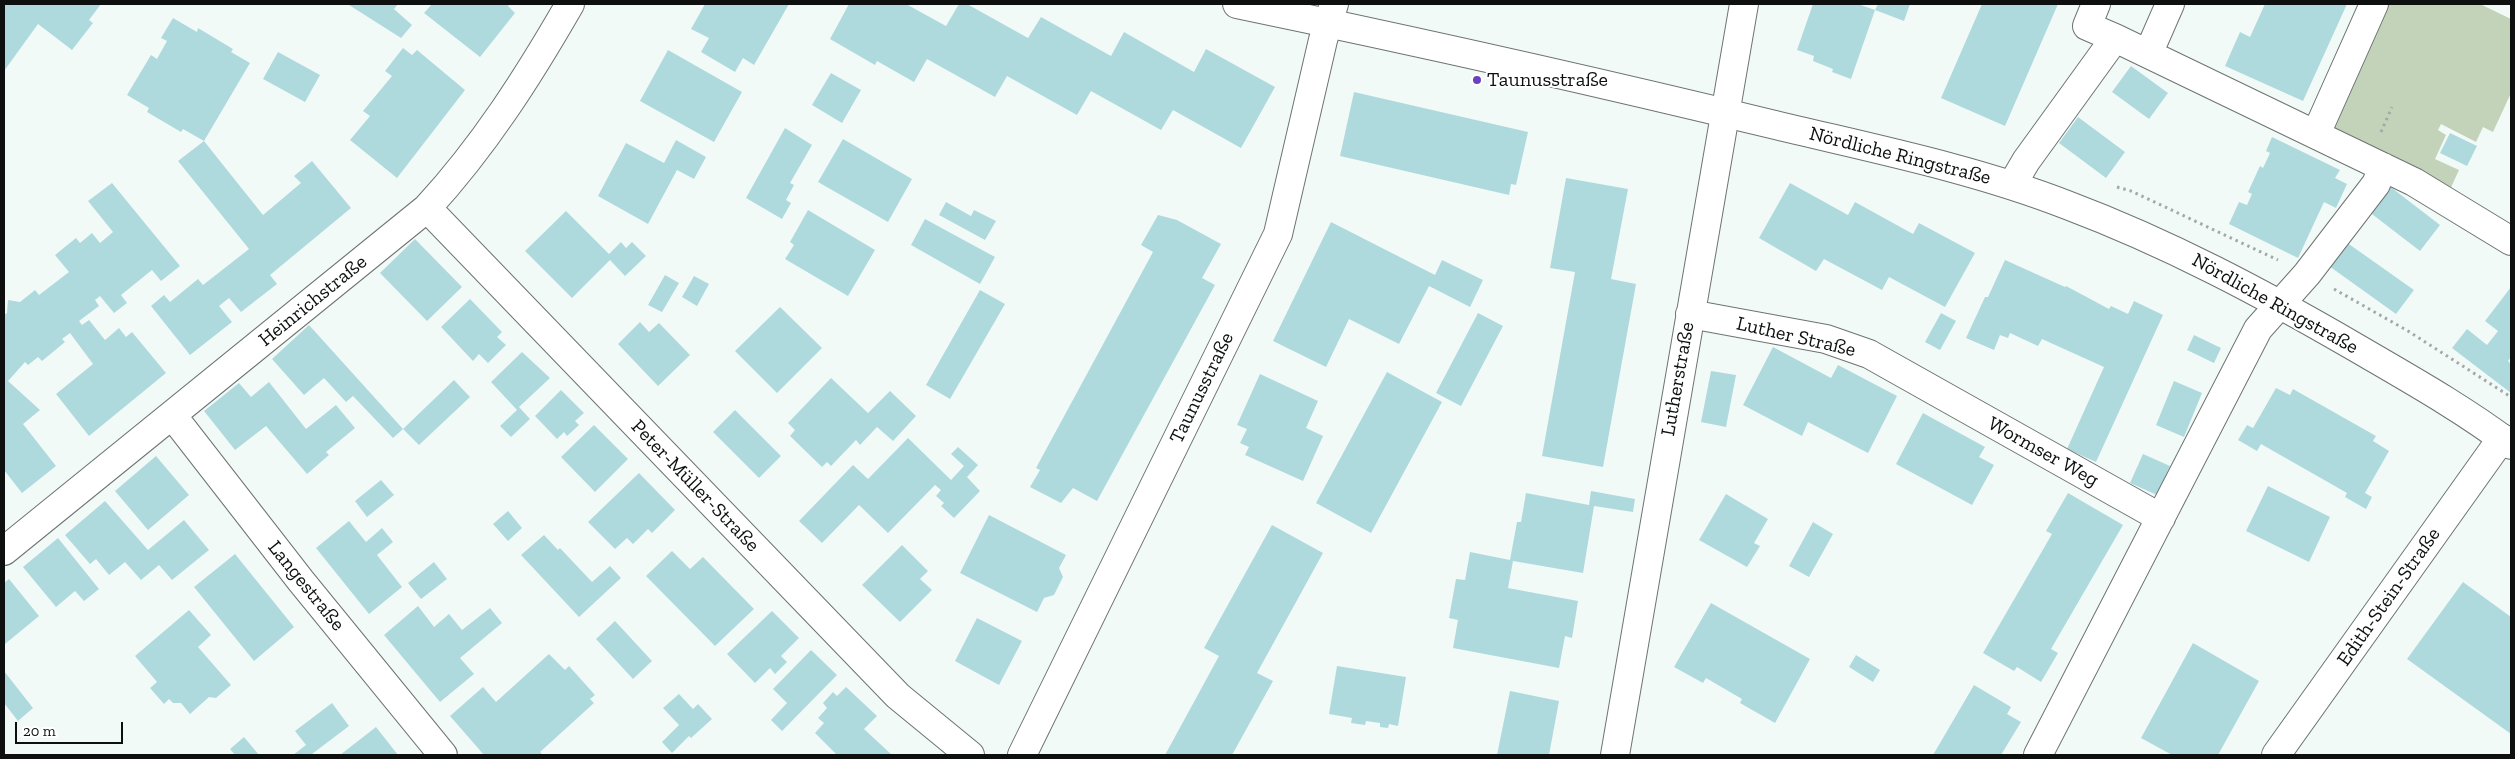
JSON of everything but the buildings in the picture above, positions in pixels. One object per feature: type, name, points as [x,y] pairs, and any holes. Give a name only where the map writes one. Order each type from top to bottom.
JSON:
[{"type":"street","name":"Heinrichstraße","points":[[4,551],[427,208],[489,134],[525,81],[570,4]]},
{"type":"street","name":"Nördliche Ringstraße","points":[[1237,4],[1332,13],[1944,166],[2012,185],[2067,204],[2194,259],[2280,304],[2434,393],[2507,442]]},
{"type":"street","name":"Lutherstraße","points":[[1614,755],[1744,4]]},
{"type":"street","points":[[2096,4],[2087,26],[2149,52],[2383,166],[2414,182],[2511,241]]},
{"type":"street","points":[[2149,52],[2170,4]]},
{"type":"street","points":[[2316,134],[2374,4]]},
{"type":"street","name":"Taunusstraße","points":[[1022,755],[1278,234],[1332,13]]},
{"type":"street","points":[[2012,185],[2026,161],[2115,38]]},
{"type":"street","points":[[2038,755],[2258,330],[2307,274],[2376,184],[2383,166]]},
{"type":"street","name":"Peter-Müller-Straße","points":[[427,208],[898,696],[970,755]]},
{"type":"street","name":"Luther Straße","points":[[1690,314],[1826,339],[1869,354],[1925,385]]},
{"type":"street","name":"Wormser Weg","points":[[1925,385],[2160,518]]},
{"type":"street","name":"Langestraße","points":[[172,415],[301,581],[443,755]]},
{"type":"street","name":"Edith-Stein-Straße","points":[[2276,755],[2507,442]]},
{"type":"green space","points":[[2386,4],[2480,4],[2511,19],[2511,93],[2493,132],[2483,127],[2476,142],[2441,124],[2438,130],[2446,135],[2435,159],[2459,170],[2448,194],[2332,128]]},
{"type":"place","name":"Taunusstraße","points":[[1477,80]]}]
